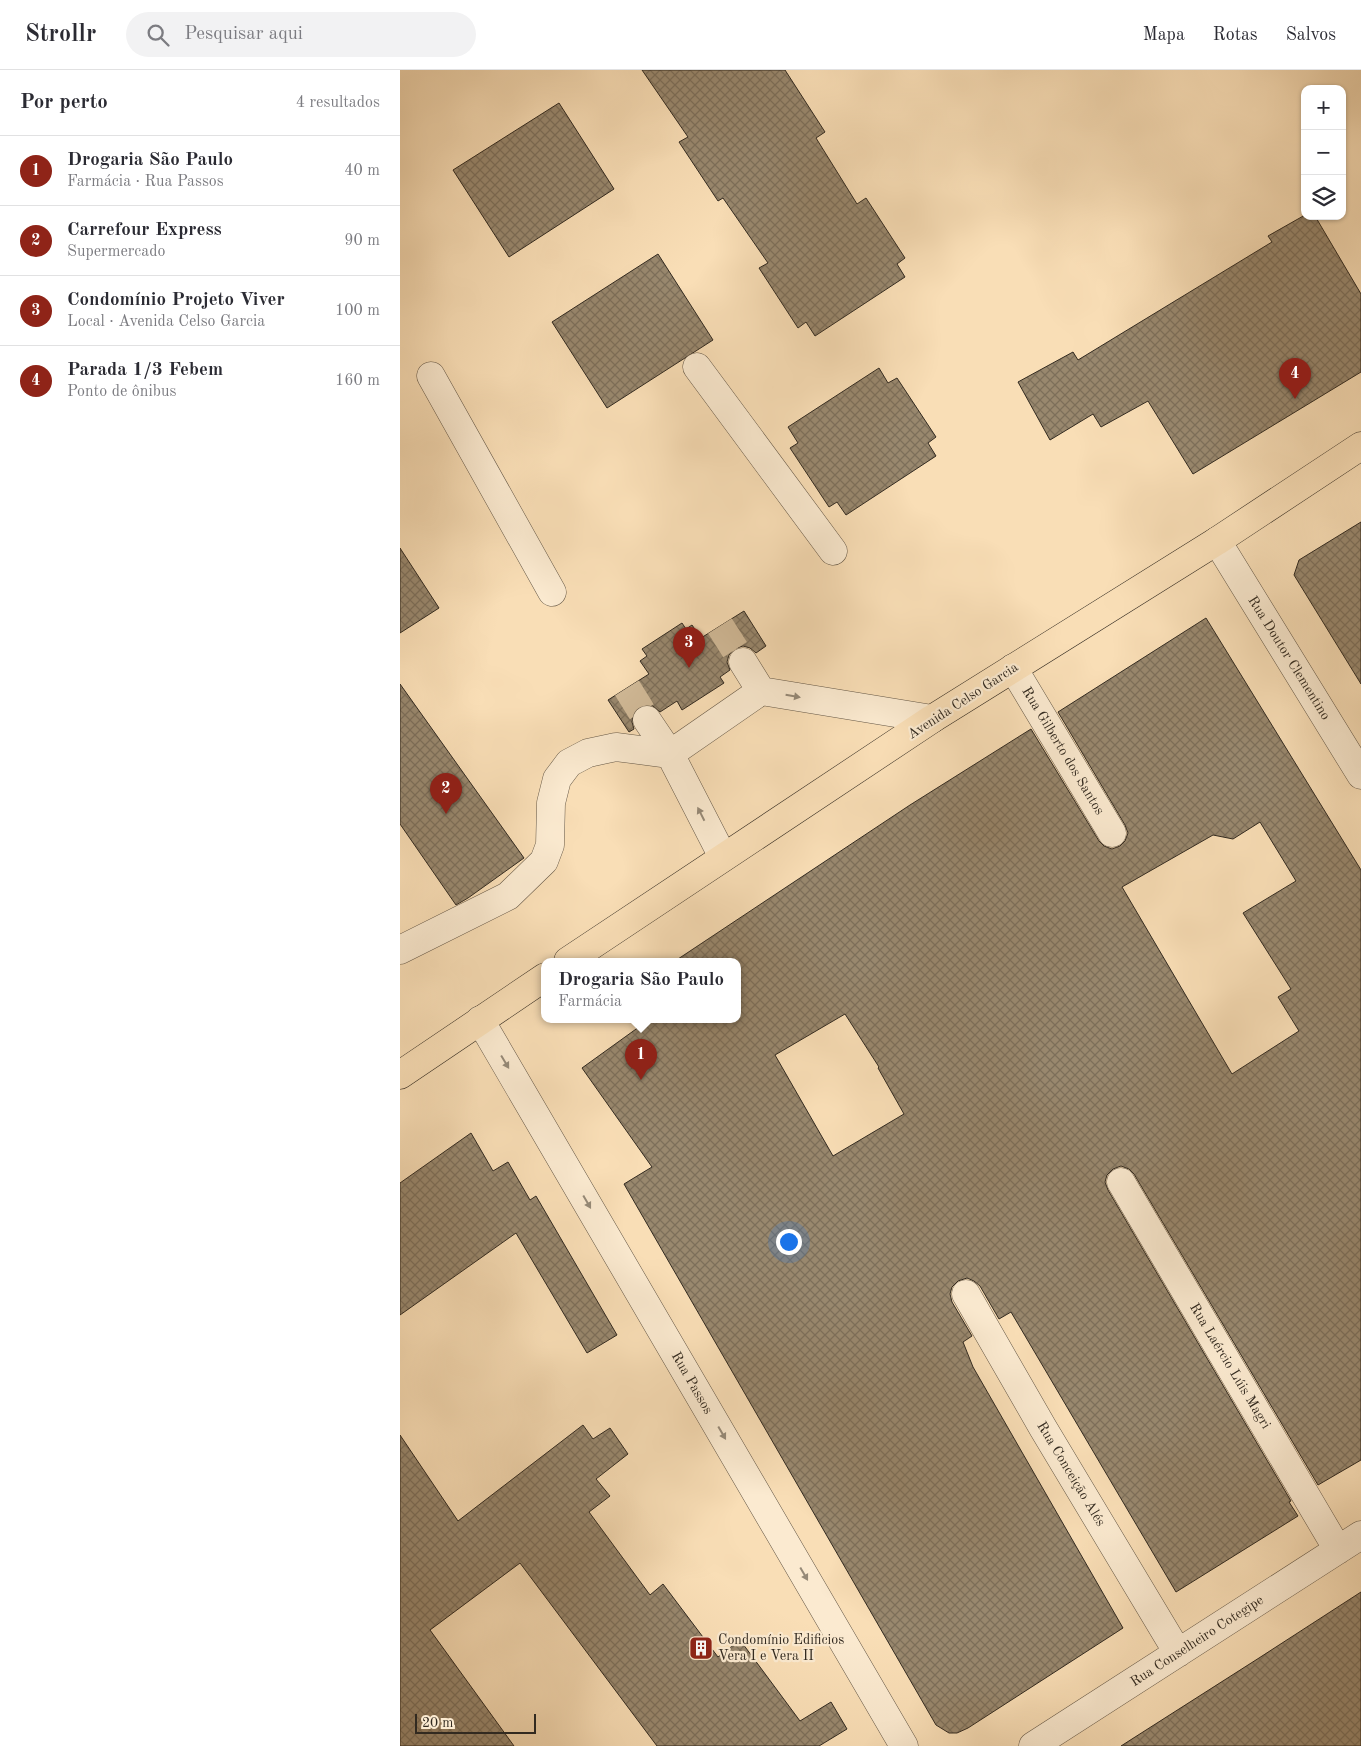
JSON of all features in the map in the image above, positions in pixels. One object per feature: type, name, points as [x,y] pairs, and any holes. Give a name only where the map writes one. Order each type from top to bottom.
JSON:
[{"type":"main road","name":"Avenida Celso Garcia","points":[[572,958],[932,720],[1217,542],[1361,446]]},
{"type":"main road","points":[[400,1074],[541,980]]},
{"type":"street","points":[[697,367],[833,551]]},
{"type":"street","points":[[431,376],[552,592]]},
{"type":"street","name":"Rua Doutor Clementino","points":[[1217,542],[1361,775]]},
{"type":"street","points":[[743,662],[762,691]]},
{"type":"street","name":"Rua Gilberto dos Santos","points":[[1013,668],[1112,833]]},
{"type":"street","points":[[400,950],[508,896],[544,862],[550,845],[551,803],[557,779],[569,763],[588,752],[616,747],[670,754],[762,691],[932,720]]},
{"type":"street","points":[[647,720],[670,754],[723,857]]},
{"type":"street","name":"Rua Passos","points":[[480,1020],[904,1746]]},
{"type":"street","name":"Rua Laércio Lúis Magri","points":[[1121,1182],[1338,1550]]},
{"type":"street","name":"Rua Conceição Alés","points":[[966,1294],[1043,1428],[1178,1653]]},
{"type":"street","name":"Rua Conselheiro Cotegipe","points":[[1033,1746],[1361,1535]]},
{"type":"building","points":[[642,70],[785,70],[825,132],[816,138],[857,204],[866,198],[905,258],[897,264],[905,277],[815,336],[806,322],[798,328],[759,268],[768,263],[723,198],[718,201],[679,142],[688,137]]},
{"type":"building","points":[[559,103],[614,189],[509,257],[453,170]]},
{"type":"building","points":[[1301,217],[1301,220],[1317,220],[1361,294],[1361,372],[1193,474],[1148,401],[1101,427],[1093,414],[1050,440],[1018,382],[1073,352],[1078,360],[1272,242],[1268,236]]},
{"type":"building","points":[[658,254],[713,340],[607,408],[552,322]]},
{"type":"building","points":[[879,368],[888,383],[897,378],[936,437],[928,443],[936,456],[846,515],[837,502],[829,507],[790,448],[798,443],[788,427]]},
{"type":"building","points":[[1361,522],[1361,684],[1294,575],[1299,560]]},
{"type":"building","points":[[400,548],[439,608],[400,633]]},
{"type":"building","points":[[744,611],[766,646],[756,653],[750,648],[743,646],[734,649],[729,655],[727,662],[730,670],[720,677],[724,683],[682,710],[677,701],[660,712],[653,706],[645,705],[639,707],[633,714],[632,722],[634,729],[629,732],[608,700],[649,674],[640,661],[647,656],[642,649],[682,623],[686,629],[692,625],[701,638]]},
{"type":"building","points":[[1206,618],[1361,870],[1361,1460],[1318,1485],[1134,1174],[1129,1169],[1121,1166],[1113,1169],[1107,1175],[1105,1182],[1108,1190],[1291,1501],[1289,1502],[1298,1516],[1176,1592],[1011,1312],[999,1319],[980,1286],[967,1278],[958,1281],[952,1287],[950,1294],[952,1302],[972,1336],[963,1342],[973,1367],[1123,1628],[968,1728],[957,1733],[949,1733],[936,1725],[624,1184],[652,1167],[582,1068],[644,1023],[741,1023],[741,958],[680,958],[910,805],[1031,729],[1099,841],[1104,846],[1112,849],[1120,846],[1125,841],[1128,833],[1058,712]],"holes":[[[1260,822],[1296,881],[1243,913],[1291,989],[1278,997],[1299,1031],[1232,1074],[1122,887],[1213,835],[1233,839]],[[845,1014],[879,1067],[904,1114],[833,1156],[775,1055]]]},
{"type":"building","points":[[400,684],[524,858],[456,905],[400,824]]},
{"type":"building","points":[[471,1133],[493,1171],[508,1162],[530,1200],[536,1196],[617,1335],[587,1353],[516,1233],[400,1315],[400,1183]]},
{"type":"building","points":[[583,1425],[593,1439],[610,1428],[628,1454],[596,1479],[610,1496],[589,1512],[650,1595],[663,1584],[718,1657],[740,1640],[800,1721],[831,1702],[847,1729],[819,1746],[657,1746],[520,1563],[430,1630],[514,1746],[400,1746],[400,1435],[458,1521]]},
{"type":"building","points":[[1361,1592],[1361,1746],[1121,1746],[1259,1658]]},
{"type":"tunnel","points":[[720,626],[743,662]]},
{"type":"tunnel","points":[[627,688],[647,720]]},
{"type":"place","name":"Parada 1/3 Febem","points":[[1295,399]]},
{"type":"place","name":"Condomínio Projeto Viver","points":[[689,668]]},
{"type":"place","name":"Carrefour Express","points":[[446,814]]},
{"type":"place","name":"Drogaria São Paulo","points":[[641,1080]]},
{"type":"place","name":"Condomínio Edificios Vera I e Vera II","points":[[701,1648]]}]
